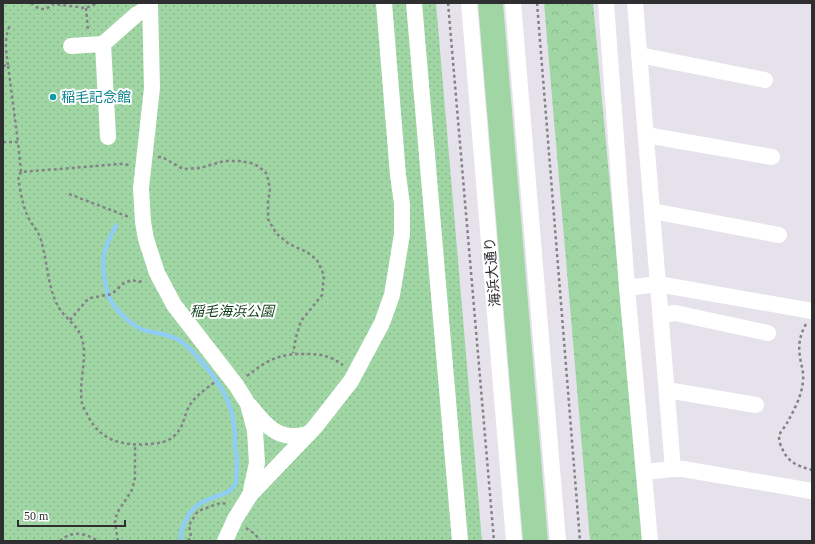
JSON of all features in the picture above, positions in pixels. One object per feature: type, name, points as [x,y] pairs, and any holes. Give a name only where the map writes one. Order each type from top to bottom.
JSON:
[{"type":"street","points":[[243,508],[315,427],[355,373],[382,323],[392,295],[402,234],[402,204],[398,175],[384,3]]},
{"type":"street","points":[[414,3],[460,541]]},
{"type":"street","name":"海浜大通り","points":[[469,3],[514,541]]},
{"type":"street","points":[[514,3],[558,541]]},
{"type":"street","points":[[606,3],[627,288],[650,541]]},
{"type":"street","points":[[635,3],[673,470]]},
{"type":"street","points":[[150,5],[152,88],[141,188],[143,222],[146,239],[157,273],[174,305],[236,385],[248,404],[266,425],[280,433],[291,436],[308,434]]},
{"type":"street","points":[[71,46],[96,45],[150,5]]},
{"type":"street","points":[[96,45],[108,137]]},
{"type":"street","points":[[639,55],[765,80]]},
{"type":"street","points":[[646,134],[772,157]]},
{"type":"street","points":[[652,211],[779,235]]},
{"type":"street","points":[[627,288],[658,284],[810,316]]},
{"type":"street","points":[[661,316],[675,313],[768,333]]},
{"type":"street","points":[[667,390],[756,405]]},
{"type":"street","points":[[225,541],[243,508],[257,463],[255,432],[248,404]]},
{"type":"street","points":[[644,472],[683,469],[812,491]]},
{"type":"path","points":[[31,3],[39,9],[46,9],[53,4],[86,8],[97,3]]},
{"type":"path","points":[[448,3],[494,541]]},
{"type":"path","points":[[537,3],[580,541]]},
{"type":"path","points":[[86,8],[96,45]]},
{"type":"path","points":[[10,26],[7,31],[6,49],[21,172],[18,176],[20,193],[27,216],[41,238],[50,288],[60,308],[81,335],[85,361],[81,389],[83,405],[93,426],[112,441],[127,445],[155,444],[169,440],[183,426],[187,411],[192,402],[197,396],[211,386]]},
{"type":"path","points":[[3,66],[8,65]]},
{"type":"path","points":[[3,142],[18,142]]},
{"type":"path","points":[[21,172],[121,164],[162,157],[183,170],[200,168],[224,162],[239,161],[258,166],[267,174],[270,189],[268,219],[276,233],[289,244],[307,252],[317,260],[324,275],[322,295],[301,321],[293,353]]},
{"type":"path","points":[[69,194],[143,222]]},
{"type":"path","points":[[70,320],[90,298],[112,294],[124,283],[132,280],[139,282],[157,273]]},
{"type":"path","points":[[810,316],[800,335],[799,343],[800,357],[804,372],[802,392],[795,409],[779,436],[784,454],[789,461],[796,466],[812,470]]},
{"type":"path","points":[[236,385],[266,362],[280,356],[293,353],[319,354],[332,357],[355,373]]},
{"type":"path","points":[[118,541],[114,523],[117,514],[132,490],[135,478],[135,445]]},
{"type":"path","points":[[188,541],[190,537],[188,525],[198,511],[220,503],[243,508],[254,534],[260,541]]},
{"type":"path","points":[[60,541],[67,535],[77,532],[88,535],[98,541]]},
{"type":"green space","name":"稲毛海浜公園","points":[[3,3],[436,3],[482,541],[3,541]]},
{"type":"green space","points":[[478,3],[503,3],[548,541],[523,541]]},
{"type":"green space","points":[[544,3],[593,3],[643,541],[590,541]]},
{"type":"waterway","points":[[116,226],[107,244],[103,263],[105,283],[111,301],[123,316],[137,327],[173,337],[187,346],[203,363],[220,386],[232,414],[237,460],[236,483],[229,491],[198,504],[194,508],[183,525],[181,541]]},
{"type":"place","name":"稲毛記念館","points":[[53,97]]}]
